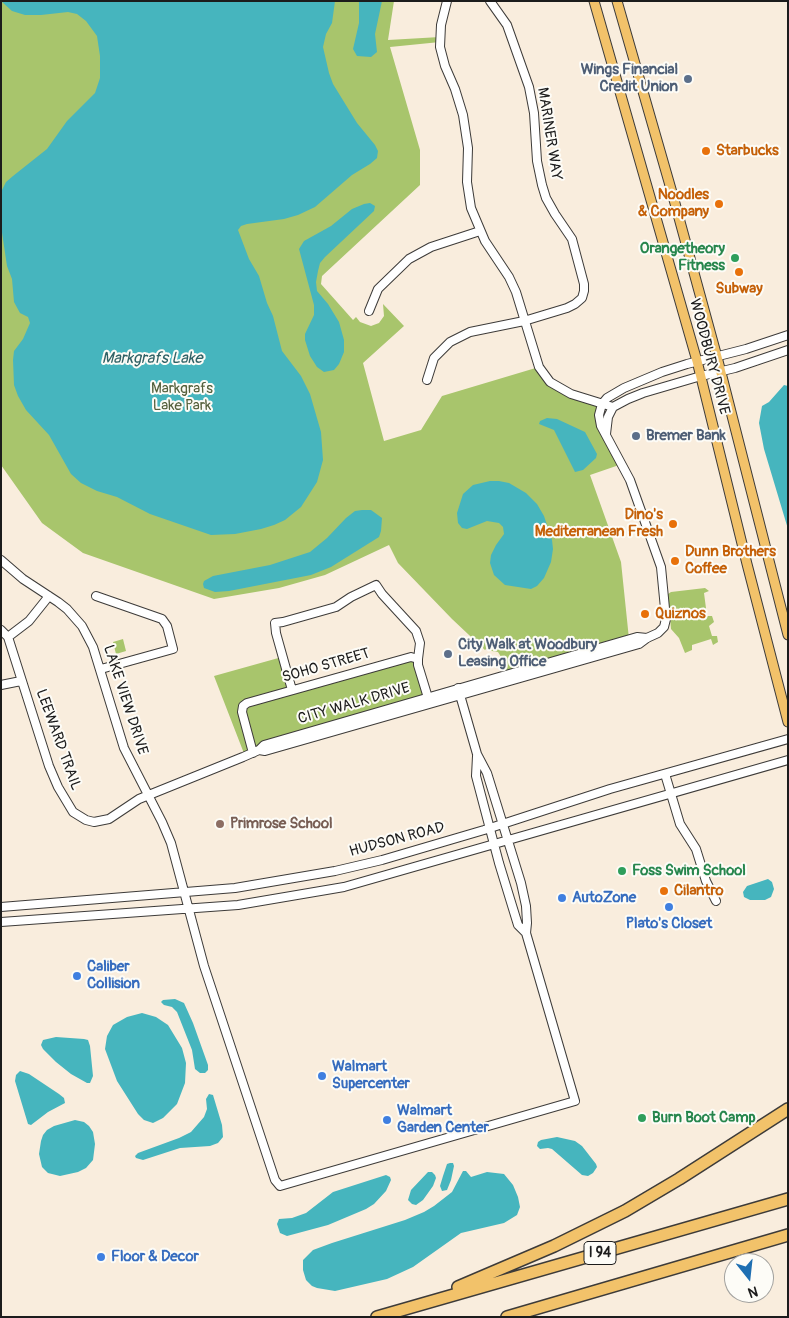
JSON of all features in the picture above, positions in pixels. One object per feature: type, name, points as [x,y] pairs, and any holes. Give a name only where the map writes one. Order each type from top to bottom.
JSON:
[{"type":"highway","points":[[413,1306],[603,1223],[667,1186],[788,1109]]},
{"type":"highway","name":"I 94","points":[[377,1317],[788,1199]]},
{"type":"highway","name":"I 94","points":[[507,1317],[788,1236]]},
{"type":"main road","name":"WOODBURY DRIVE","points":[[594,1],[697,361],[788,722]]},
{"type":"main road","name":"WOODBURY DRIVE","points":[[616,1],[673,196],[717,357],[788,635]]},
{"type":"street","points":[[447,1],[441,25],[440,47],[463,115],[468,148],[467,182],[471,208],[480,231],[509,277],[516,292],[539,367],[546,378],[561,390],[613,407]]},
{"type":"street","name":"MARINER WAY","points":[[427,380],[434,358],[450,342],[470,332],[524,321],[567,308],[582,298],[584,284],[572,239],[546,198],[542,185],[538,168],[534,113],[529,87],[507,25],[490,1]]},
{"type":"street","points":[[369,311],[378,289],[409,259],[431,247],[480,231]]},
{"type":"street","points":[[602,404],[607,398],[644,379],[697,361],[717,357],[788,335]]},
{"type":"street","points":[[606,434],[608,417],[613,407],[628,399],[642,393],[766,359],[788,350]]},
{"type":"street","name":"CITY WALK DRIVE","points":[[149,796],[256,751],[264,745],[428,701],[637,637],[647,638],[658,633],[666,622],[661,568],[630,480],[600,424],[599,415],[602,404]]},
{"type":"street","name":"LAKE VIEW DRIVE","points":[[1,560],[23,579],[62,605],[82,626],[93,647],[124,748],[169,839],[204,966],[276,1184],[282,1186],[575,1101],[526,933]]},
{"type":"street","points":[[292,690],[276,634],[275,623],[336,607],[351,597],[376,585],[416,631],[420,643],[418,665],[428,701]]},
{"type":"street","points":[[8,637],[29,621],[49,596]]},
{"type":"street","points":[[96,596],[162,619],[167,626],[173,649],[100,669]]},
{"type":"street","name":"LEEWARD TRAIL","points":[[1,630],[8,637],[52,775],[63,798],[73,812],[86,820],[102,821],[114,816],[139,799],[149,796]]},
{"type":"street","name":"SOHO STREET","points":[[256,751],[242,713],[243,706],[247,703],[408,657],[418,659]]},
{"type":"street","name":"LEEWARD TRAIL","points":[[1,685],[21,681]]},
{"type":"street","points":[[459,692],[477,754],[487,773],[508,840],[524,899],[528,923],[526,933]]},
{"type":"street","name":"HUDSON ROAD","points":[[1,907],[244,887],[314,876],[382,860],[490,828],[596,793],[788,739]]},
{"type":"street","points":[[477,754],[476,776],[494,845],[518,925],[526,933]]},
{"type":"street","name":"HUDSON ROAD","points":[[1,922],[238,905],[344,887],[788,760]]},
{"type":"street","points":[[665,774],[680,824],[696,848],[706,880],[716,901]]},
{"type":"green space","name":"Markgrafs Lake Park","points":[[1,1],[394,1],[388,40],[440,37],[440,42],[390,47],[420,150],[420,185],[322,276],[321,284],[353,320],[356,317],[360,322],[371,326],[379,323],[384,316],[383,304],[404,326],[363,363],[384,441],[421,430],[442,396],[539,367],[550,382],[602,404],[599,415],[622,464],[590,475],[621,562],[629,639],[507,674],[503,660],[498,652],[492,651],[488,647],[485,650],[452,619],[398,563],[389,545],[325,575],[279,588],[214,599],[83,553],[42,523],[1,465]]},
{"type":"green space","points":[[705,588],[709,591],[704,593],[707,616],[712,616],[714,622],[709,626],[712,636],[717,636],[718,642],[713,645],[711,639],[692,645],[692,650],[685,653],[679,638],[671,629],[668,594]]},
{"type":"green space","points":[[123,639],[126,651],[116,654],[113,642]]},
{"type":"green space","points":[[282,657],[292,690],[408,657],[418,659],[427,697],[245,756],[214,676]]},
{"type":"water","name":"Markgrafs Lake","points":[[1,1],[335,1],[332,23],[326,34],[323,47],[329,73],[333,84],[357,123],[375,145],[378,151],[377,158],[352,175],[315,207],[284,219],[247,224],[241,226],[238,230],[249,259],[259,276],[273,316],[282,351],[301,376],[310,394],[321,432],[323,460],[317,482],[301,507],[285,520],[261,529],[235,534],[211,535],[150,514],[117,497],[97,491],[81,483],[71,474],[49,435],[26,410],[18,396],[14,385],[14,351],[23,339],[30,323],[28,317],[20,313],[14,302],[12,279],[7,266],[1,226],[1,192],[6,182],[47,149],[67,121],[95,93],[100,78],[100,56],[97,36],[86,21],[77,14],[68,12],[25,15],[12,11]]},
{"type":"water","points":[[359,1],[382,1],[375,34],[377,52],[371,57],[357,56],[353,49],[359,23]]},
{"type":"water","points":[[370,203],[375,206],[374,211],[320,263],[316,282],[317,291],[339,322],[344,340],[344,352],[339,364],[334,370],[324,372],[317,367],[310,356],[305,340],[305,334],[314,315],[314,305],[299,249],[304,241],[331,226],[352,209]]},
{"type":"water","points":[[784,385],[788,386],[788,529],[764,449],[759,423],[762,406],[769,402]]},
{"type":"water","points":[[547,418],[557,419],[585,432],[597,454],[596,458],[583,470],[575,472],[554,430],[539,424],[540,421]]},
{"type":"water","points":[[490,481],[509,483],[526,493],[537,504],[544,516],[552,540],[551,562],[544,578],[537,586],[531,589],[505,585],[494,575],[490,563],[491,555],[504,534],[503,527],[499,523],[487,521],[467,529],[462,528],[458,523],[457,513],[463,494],[473,485]]},
{"type":"water","points":[[371,510],[382,518],[379,537],[331,567],[311,575],[229,591],[215,592],[204,588],[204,581],[213,576],[270,565],[310,552],[346,518],[355,511]]},
{"type":"water","points":[[768,879],[772,882],[774,889],[771,897],[765,900],[750,900],[744,897],[743,892],[747,886]]},
{"type":"water","points":[[175,999],[184,1003],[193,1023],[208,1065],[208,1070],[205,1073],[200,1073],[195,1069],[192,1050],[177,1012],[172,1007],[161,1002],[163,1000]]},
{"type":"water","points":[[142,1013],[156,1017],[168,1025],[182,1048],[186,1063],[185,1083],[177,1104],[163,1118],[153,1123],[144,1120],[138,1114],[117,1081],[105,1049],[107,1036],[113,1025],[127,1017]]},
{"type":"water","points":[[56,1037],[88,1040],[93,1076],[90,1083],[71,1074],[43,1049],[41,1045],[43,1040]]},
{"type":"water","points":[[20,1071],[29,1074],[59,1094],[64,1098],[65,1103],[48,1112],[31,1125],[28,1124],[15,1081],[16,1075]]},
{"type":"water","points":[[209,1094],[213,1095],[222,1125],[223,1137],[218,1143],[210,1146],[180,1148],[143,1160],[136,1158],[135,1156],[138,1153],[191,1132],[204,1117],[207,1109],[206,1099]]},
{"type":"water","points":[[75,1120],[84,1122],[93,1132],[95,1144],[93,1160],[86,1168],[78,1172],[60,1176],[48,1173],[42,1167],[39,1154],[43,1135],[54,1126]]},
{"type":"water","points":[[557,1137],[575,1141],[582,1146],[596,1164],[597,1167],[593,1173],[588,1176],[582,1175],[552,1149],[540,1149],[537,1146],[541,1140]]},
{"type":"water","points":[[453,1163],[454,1166],[451,1180],[447,1190],[442,1191],[440,1186],[447,1164]]},
{"type":"water","points":[[463,1171],[466,1171],[471,1177],[487,1172],[504,1174],[513,1185],[518,1197],[520,1207],[517,1215],[504,1223],[461,1233],[413,1267],[387,1279],[335,1291],[317,1288],[306,1280],[303,1260],[313,1250],[424,1212],[452,1192]]},
{"type":"water","points":[[428,1172],[432,1172],[435,1175],[436,1178],[433,1186],[423,1200],[416,1205],[412,1204],[408,1200],[411,1190]]},
{"type":"water","points":[[386,1175],[391,1180],[386,1191],[374,1204],[366,1209],[328,1225],[287,1236],[280,1233],[277,1224],[279,1219],[292,1218],[306,1213],[333,1192]]},
{"type":"place","name":"Wings Financial Credit Union","points":[[688,79]]},
{"type":"place","name":"Starbucks","points":[[706,151]]},
{"type":"place","name":"Noodles & Company","points":[[719,204]]},
{"type":"place","name":"Orangetheory Fitness","points":[[735,258]]},
{"type":"place","name":"Subway","points":[[739,272]]},
{"type":"place","name":"Bremer Bank","points":[[636,436]]},
{"type":"place","name":"Dino's Mediterranean Fresh","points":[[673,524]]},
{"type":"place","name":"Dunn Brothers Coffee","points":[[675,561]]},
{"type":"place","name":"Quiznos","points":[[645,614]]},
{"type":"place","name":"City Walk at Woodbury Leasing Office","points":[[448,654]]},
{"type":"place","name":"Primrose School","points":[[220,824]]},
{"type":"place","name":"Foss Swim School","points":[[622,871]]},
{"type":"place","name":"Cilantro","points":[[664,891]]},
{"type":"place","name":"AutoZone","points":[[562,898]]},
{"type":"place","name":"Plato's Closet","points":[[669,907]]},
{"type":"place","name":"Caliber Collision","points":[[77,976]]},
{"type":"place","name":"Walmart Supercenter","points":[[322,1076]]},
{"type":"place","name":"Burn Boot Camp","points":[[642,1118]]},
{"type":"place","name":"Walmart Garden Center","points":[[387,1120]]},
{"type":"place","name":"Floor & Decor","points":[[101,1257]]}]
